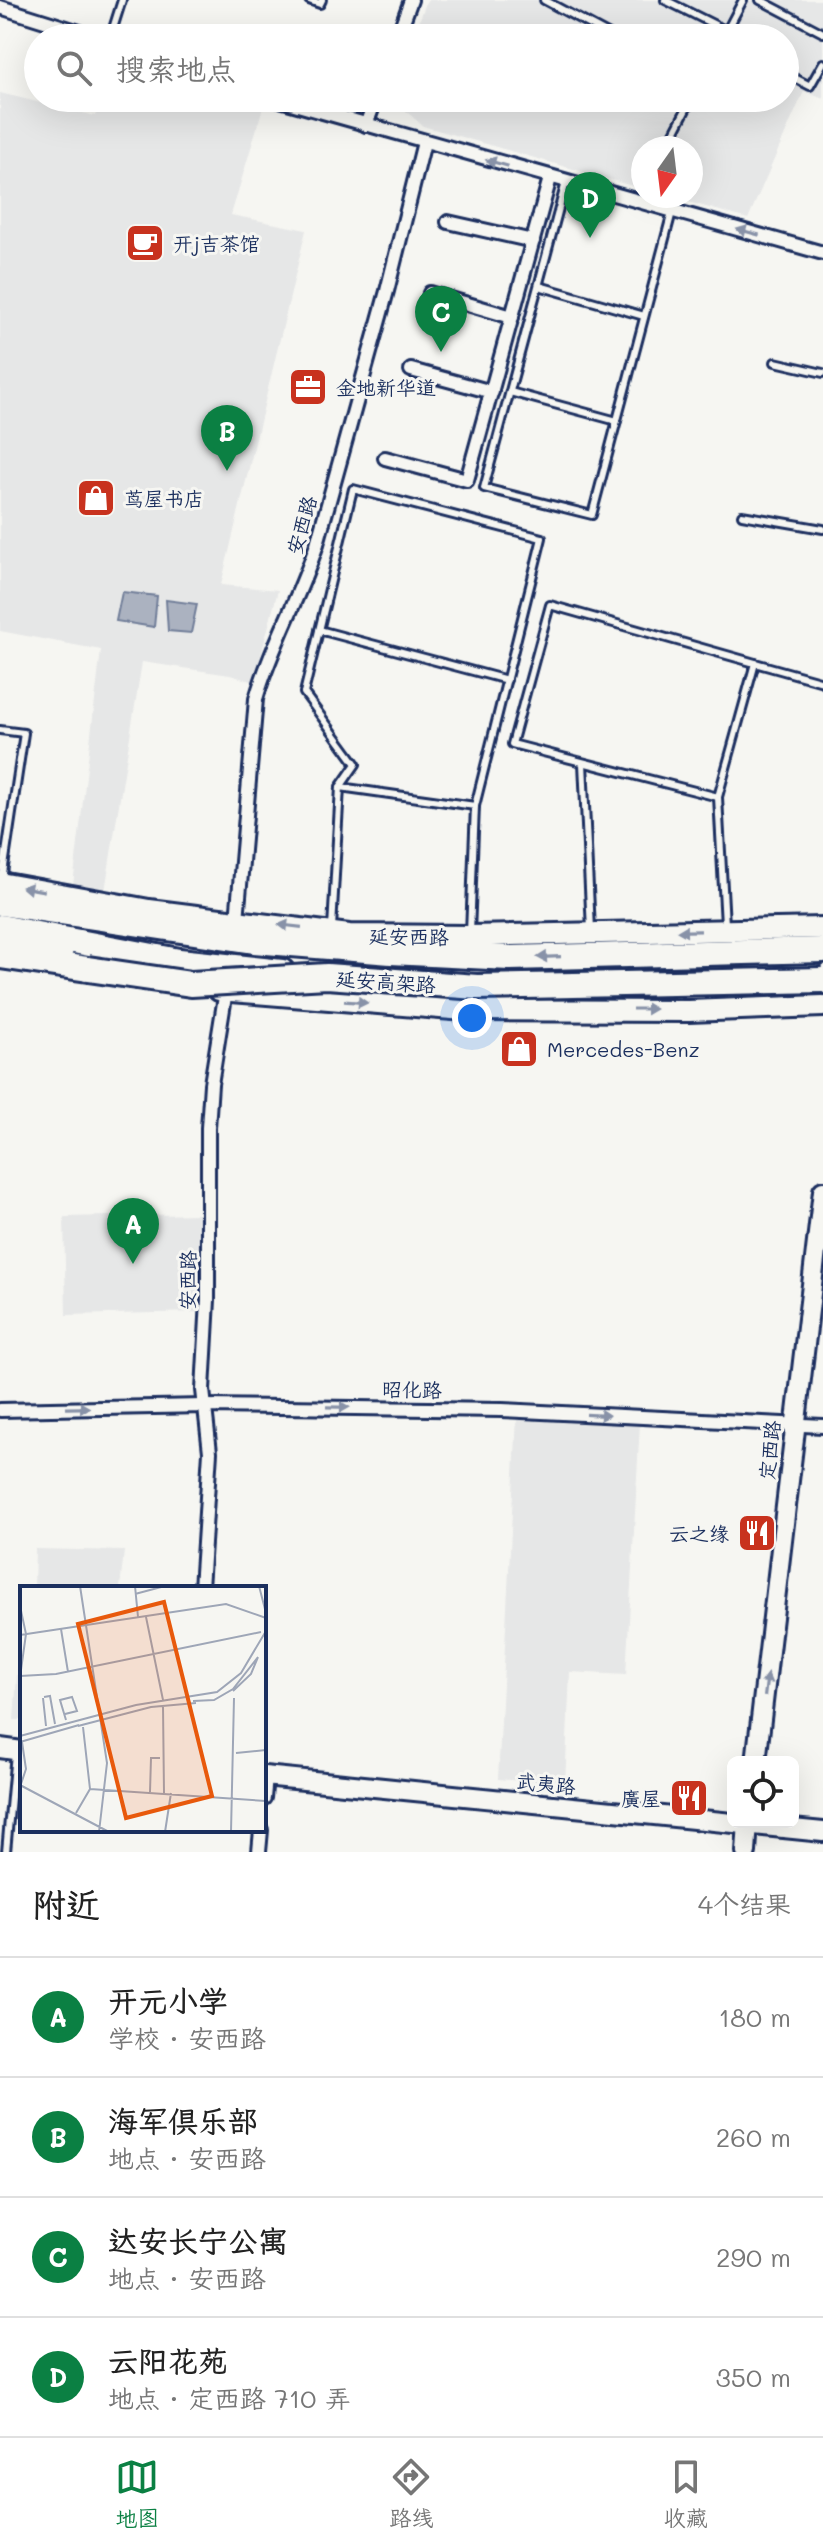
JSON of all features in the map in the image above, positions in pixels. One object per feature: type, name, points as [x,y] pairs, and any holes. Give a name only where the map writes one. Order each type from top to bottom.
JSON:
[{"type":"highway","name":"延安高架路","points":[[1,890],[254,941],[391,952],[510,958],[823,950]]},
{"type":"highway","name":"延安高架路","points":[[0,927],[179,961],[477,987],[722,981],[823,983]]},
{"type":"highway","points":[[0,956],[191,984],[327,976]]},
{"type":"highway","points":[[722,981],[823,993]]},
{"type":"main road","name":"延安西路","points":[[1,890],[349,935],[470,936],[823,928]]},
{"type":"main road","points":[[0,941],[227,982],[823,983]]},
{"type":"main road","points":[[0,966],[227,982],[465,1010],[689,1011],[823,1006]]},
{"type":"main road","points":[[522,982],[592,1009]]},
{"type":"street","points":[[402,24],[411,0]]},
{"type":"street","points":[[0,7],[54,24]]},
{"type":"street","points":[[321,112],[550,178],[631,196]]},
{"type":"street","points":[[366,125],[371,112]]},
{"type":"street","name":"安西路","points":[[237,920],[256,699],[262,675],[307,575],[317,544],[387,291],[424,142]]},
{"type":"street","points":[[385,458],[467,480],[550,178]]},
{"type":"street","points":[[663,208],[823,253]]},
{"type":"street","points":[[448,222],[533,241]]},
{"type":"street","points":[[430,293],[512,317]]},
{"type":"street","points":[[411,370],[492,392]]},
{"type":"street","name":"安西路","points":[[201,1586],[210,1452],[205,1406],[208,1128],[211,1084],[227,982]]},
{"type":"street","name":"定西路","points":[[757,1756],[823,1191]]},
{"type":"street","name":"昭化路","points":[[0,1410],[205,1406],[502,1410],[823,1426]]},
{"type":"street","name":"武夷路","points":[[266,1776],[727,1822]]},
{"type":"street","points":[[746,1852],[748,1828]]},
{"type":"street","name":"武夷路","points":[[786,1828],[823,1832]]},
{"type":"street","points":[[259,1852],[261,1832]]},
{"type":"lane","points":[[114,24],[122,0]]},
{"type":"lane","points":[[309,0],[320,4],[322,0]]},
{"type":"lane","points":[[544,0],[589,24]]},
{"type":"lane","points":[[665,0],[707,24]]},
{"type":"lane","points":[[730,24],[743,0]]},
{"type":"lane","points":[[760,0],[823,33]]},
{"type":"lane","points":[[799,80],[810,86],[823,63]]},
{"type":"lane","points":[[672,136],[685,112]]},
{"type":"lane","points":[[566,182],[484,488],[592,515],[672,212]]},
{"type":"lane","points":[[539,286],[644,316]]},
{"type":"lane","points":[[775,362],[823,373]]},
{"type":"lane","points":[[510,392],[617,421]]},
{"type":"lane","points":[[331,931],[340,787],[356,764],[304,693],[353,489],[542,538],[475,806],[470,936]]},
{"type":"lane","points":[[742,515],[823,529]]},
{"type":"lane","points":[[718,797],[512,744],[550,605],[823,682]]},
{"type":"lane","points":[[319,630],[507,680]]},
{"type":"lane","points":[[725,931],[718,797],[755,663]]},
{"type":"lane","points":[[0,730],[24,733],[1,890]]},
{"type":"lane","points":[[583,763],[591,934]]},
{"type":"lane","points":[[340,787],[475,806]]},
{"type":"lane","points":[[6,1852],[12,1750]]},
{"type":"shaded area","points":[[427,0],[823,0],[823,99],[804,91],[799,102],[799,24],[418,24]]},
{"type":"shaded area","points":[[0,93],[24,99],[24,112],[78,112],[95,116],[96,112],[262,112],[231,215],[306,230],[221,585],[278,590],[254,682],[230,675],[142,662],[105,891],[73,885],[101,650],[0,631]]},
{"type":"shaded area","points":[[407,112],[795,112],[748,219],[703,206],[703,136],[631,136],[631,186],[423,126]]},
{"type":"shaded area","points":[[122,592],[157,596],[154,627],[116,621]]},
{"type":"shaded area","points":[[166,600],[197,604],[191,633],[168,631]]},
{"type":"shaded area","points":[[199,1214],[201,1312],[66,1315],[64,1217]]},
{"type":"shaded area","points":[[517,1417],[640,1423],[626,1675],[570,1672],[565,1785],[498,1779]]},
{"type":"shaded area","points":[[35,1549],[124,1551],[120,1586],[34,1586]]},
{"type":"shaded area","points":[[20,1630],[20,1720],[14,1720]]},
{"type":"place","name":"云阳花苑","points":[[590,238]]},
{"type":"place","name":"开j吉茶馆","points":[[145,243]]},
{"type":"place","name":"达安长宁公寓","points":[[441,352]]},
{"type":"place","name":"金地新华道","points":[[308,387]]},
{"type":"place","name":"海军俱乐部","points":[[227,471]]},
{"type":"place","name":"茑屋书店","points":[[96,498]]},
{"type":"place","name":"Mercedes-Benz","points":[[519,1049]]},
{"type":"place","name":"开元小学","points":[[133,1264]]},
{"type":"place","name":"云之缘","points":[[757,1533]]},
{"type":"place","name":"廣屋","points":[[689,1798]]}]
